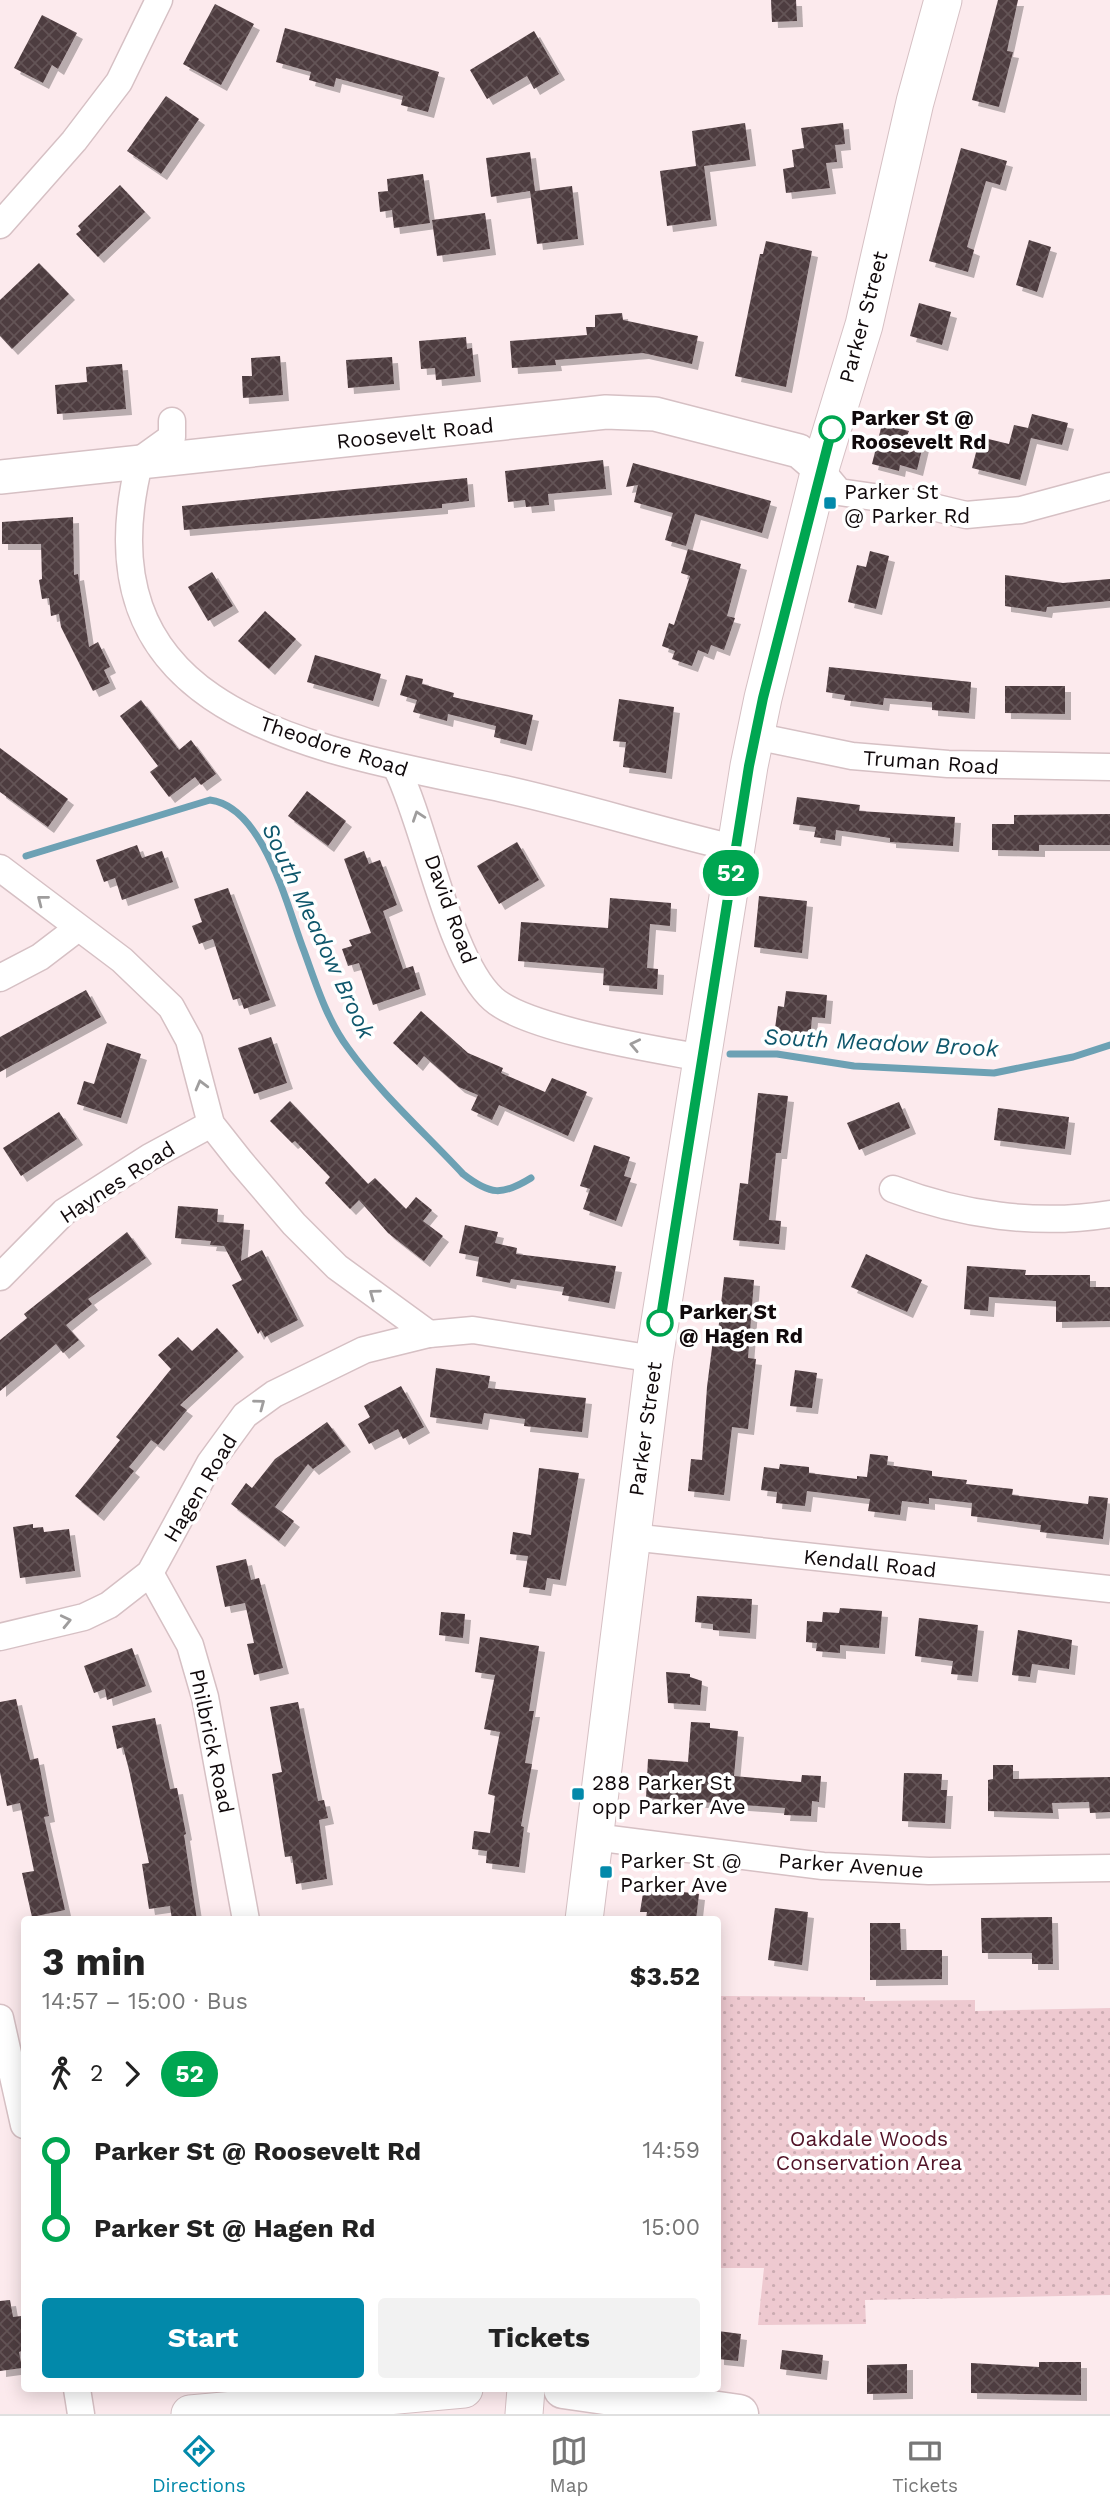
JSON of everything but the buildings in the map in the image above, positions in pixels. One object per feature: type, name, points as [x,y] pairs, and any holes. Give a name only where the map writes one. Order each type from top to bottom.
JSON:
[{"type":"highway","points":[[584,2392],[739,2414]]},
{"type":"main road","name":"Parker Street","points":[[584,1916],[654,1359],[734,848],[755,736],[820,469],[864,325],[915,102],[943,0]]},
{"type":"main road","points":[[190,2414],[352,2394],[397,2392]]},
{"type":"main road","points":[[524,2414],[526,2392]]},
{"type":"street","points":[[0,225],[74,141],[119,82],[159,0]]},
{"type":"street","name":"Roosevelt Road","points":[[0,477],[606,412],[655,414],[799,451],[820,469]]},
{"type":"street","points":[[140,460],[172,438],[172,421]]},
{"type":"street","name":"Theodore Road","points":[[140,460],[130,515],[133,592],[145,624],[165,656],[202,692],[242,716],[300,739],[397,769],[506,790],[734,848]]},
{"type":"street","points":[[820,469],[839,492],[916,503],[966,515],[1021,510],[1110,486]]},
{"type":"street","name":"Truman Road","points":[[755,736],[852,756],[948,764],[1110,767]]},
{"type":"street","name":"David Road","points":[[397,769],[411,797],[453,928],[471,969],[492,998],[517,1015],[630,1044],[702,1058]]},
{"type":"street","points":[[0,868],[122,960],[170,1007],[188,1041],[212,1124],[294,1224],[337,1267],[429,1334]]},
{"type":"street","points":[[0,978],[40,957],[78,928]]},
{"type":"street","name":"Haynes Road","points":[[0,1277],[64,1212],[150,1157],[212,1124]]},
{"type":"street","points":[[893,1189],[951,1208],[997,1215],[1043,1219],[1110,1214]]},
{"type":"street","name":"Hagen Road","points":[[0,1637],[83,1617],[109,1605],[150,1573],[210,1463],[245,1416],[274,1394],[341,1360],[365,1350],[429,1334],[473,1330],[654,1359]]},
{"type":"street","name":"Kendall Road","points":[[631,1537],[1110,1589]]},
{"type":"street","name":"Philbrick Road","points":[[150,1573],[190,1645],[205,1697],[245,1916]]},
{"type":"street","name":"Parker Avenue","points":[[594,1837],[823,1866],[929,1871],[1110,1868]]},
{"type":"street","points":[[0,2018],[21,2112]]},
{"type":"street","points":[[77,2392],[81,2414]]},
{"type":"green space","name":"Oakdale Woods Conservation Area","points":[[721,1996],[865,1997],[865,2001],[975,2000],[975,2011],[1110,2008],[1110,2295],[865,2300],[866,2324],[758,2325],[764,2268],[721,2268]]},
{"type":"waterway","name":"South Meadow Brook","points":[[26,856],[210,800],[229,807],[245,820],[271,862],[328,1014],[361,1065],[404,1113],[472,1181],[496,1191],[512,1188],[531,1178]]},
{"type":"waterway","name":"South Meadow Brook","points":[[730,1054],[777,1054],[854,1066],[994,1073],[1073,1057],[1110,1045]]},
{"type":"bus line","name":"52","points":[[660,1323],[749,766],[763,698],[832,429]]},
{"type":"place","name":"Parker St @ Roosevelt Rd","points":[[832,429]]},
{"type":"place","name":"Parker St @ Parker Rd","points":[[830,503]]},
{"type":"place","name":"Parker St @ Hagen Rd","points":[[660,1323]]},
{"type":"place","name":"288 Parker St opp Parker Ave","points":[[578,1794]]},
{"type":"place","name":"Parker St @ Parker Ave","points":[[606,1872]]}]
